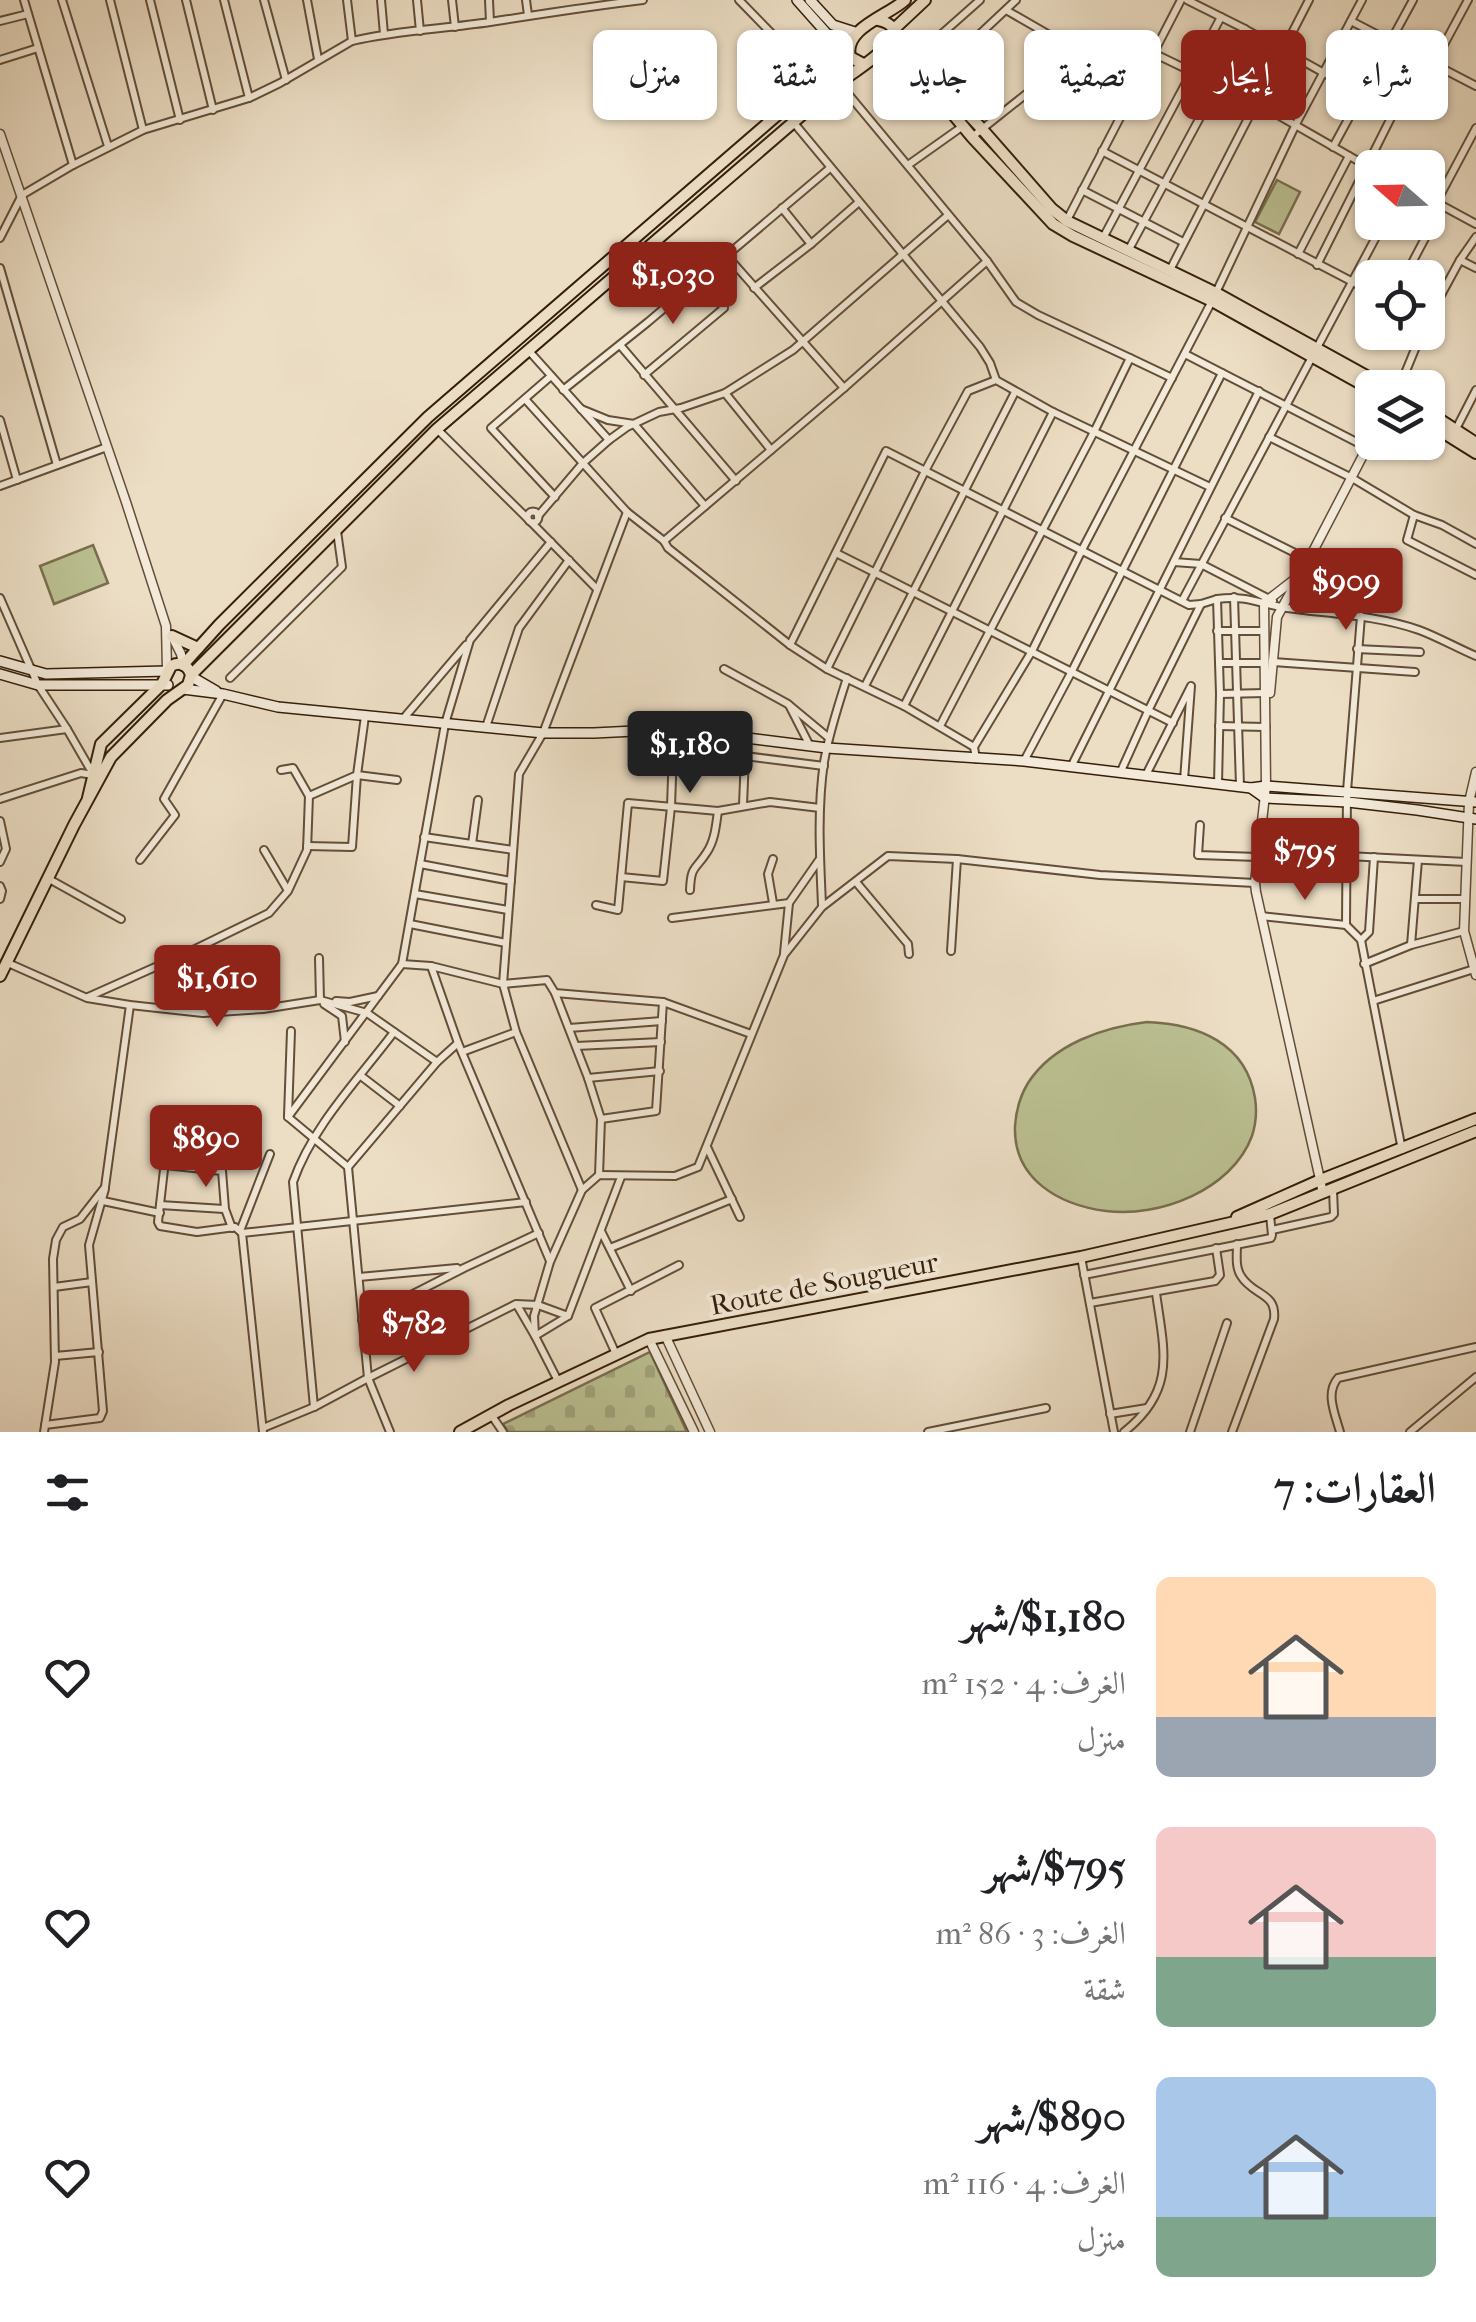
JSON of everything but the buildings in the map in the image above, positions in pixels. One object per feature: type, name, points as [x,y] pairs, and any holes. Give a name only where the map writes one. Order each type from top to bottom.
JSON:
[{"type":"main road","points":[[797,0],[824,30]]},
{"type":"main road","points":[[810,0],[832,25],[858,34]]},
{"type":"main road","points":[[853,39],[870,22],[905,0]]},
{"type":"main road","points":[[895,30],[924,0]]},
{"type":"main road","points":[[878,20],[887,22],[892,30]]},
{"type":"main road","points":[[853,59],[863,64]]},
{"type":"main road","points":[[853,71],[873,59]]},
{"type":"main road","points":[[183,664],[428,418],[769,120]]},
{"type":"main road","points":[[191,676],[437,429],[795,120]]},
{"type":"main road","points":[[958,120],[1053,224],[1072,236],[1214,297]]},
{"type":"main road","points":[[974,120],[1066,221],[1169,271],[1355,372]]},
{"type":"main road","points":[[1315,353],[1355,379]]},
{"type":"main road","points":[[1445,423],[1476,443]]},
{"type":"main road","points":[[1445,434],[1476,453]]},
{"type":"main road","points":[[169,631],[198,648]]},
{"type":"main road","points":[[0,661],[33,672],[166,678]]},
{"type":"main road","points":[[0,976],[111,757],[167,700],[190,683],[189,668],[174,664],[166,678],[101,744],[88,798]]},
{"type":"main road","points":[[0,674],[38,685],[166,678]]},
{"type":"main road","points":[[191,676],[223,694]]},
{"type":"main road","points":[[166,678],[174,689],[223,694],[278,707],[544,733],[675,728],[810,746],[828,743],[976,759],[1024,760],[1218,784],[1266,786],[1472,819]]},
{"type":"main road","points":[[1246,787],[1264,798],[1472,802]]},
{"type":"main road","points":[[1403,1155],[1476,1119]]},
{"type":"main road","points":[[1213,1228],[1476,1130]]},
{"type":"main road","points":[[1213,1228],[1270,1214],[1325,1187]]},
{"type":"main road","name":"Route de Sougueur","points":[[460,1432],[649,1339],[1213,1228]]},
{"type":"street","points":[[24,0],[73,164]]},
{"type":"street","points":[[62,0],[108,146]]},
{"type":"street","points":[[110,0],[143,130]]},
{"type":"street","points":[[150,0],[180,120]]},
{"type":"street","points":[[186,0],[213,110]]},
{"type":"street","points":[[224,0],[249,98]]},
{"type":"street","points":[[264,0],[286,80]]},
{"type":"street","points":[[307,0],[318,59]]},
{"type":"street","points":[[348,0],[352,42]]},
{"type":"street","points":[[382,0],[384,34]]},
{"type":"street","points":[[417,0],[420,31]]},
{"type":"street","points":[[452,0],[455,26]]},
{"type":"street","points":[[488,0],[490,22]]},
{"type":"street","points":[[526,0],[528,15]]},
{"type":"street","points":[[0,238],[22,195],[73,164],[143,130],[249,98],[352,42],[601,2],[640,0]]},
{"type":"street","points":[[739,0],[768,30]]},
{"type":"street","points":[[947,30],[980,0]]},
{"type":"street","points":[[984,30],[1016,0]]},
{"type":"street","points":[[1161,39],[1184,0],[1245,29]]},
{"type":"street","points":[[1293,30],[1308,0]]},
{"type":"street","points":[[976,759],[974,747],[1032,651],[1362,0]]},
{"type":"street","points":[[1396,30],[1413,0]]},
{"type":"street","points":[[1448,37],[1468,0]]},
{"type":"street","points":[[972,136],[1079,52],[1006,10]]},
{"type":"street","points":[[0,22],[28,14]]},
{"type":"street","points":[[1214,30],[1221,17]]},
{"type":"street","points":[[1352,20],[1372,30]]},
{"type":"street","points":[[0,60],[38,48]]},
{"type":"street","points":[[1306,65],[1324,74]]},
{"type":"street","points":[[1448,71],[1476,86]]},
{"type":"street","points":[[1103,238],[1181,90]]},
{"type":"street","points":[[853,100],[1024,308],[1172,378]]},
{"type":"street","points":[[1066,221],[1118,120]]},
{"type":"street","points":[[1128,251],[1198,120]]},
{"type":"street","points":[[1169,271],[1246,120]]},
{"type":"street","points":[[1289,120],[1355,159]]},
{"type":"street","points":[[1333,147],[1348,120]]},
{"type":"street","points":[[1377,150],[1390,120]]},
{"type":"street","points":[[793,122],[980,347],[996,380],[1052,412],[1210,487]]},
{"type":"street","points":[[908,165],[963,126]]},
{"type":"street","points":[[1445,192],[1476,128]]},
{"type":"street","points":[[0,134],[183,664]]},
{"type":"street","points":[[1102,151],[1353,282]]},
{"type":"street","points":[[1298,254],[1349,156]]},
{"type":"street","points":[[563,390],[830,168]]},
{"type":"street","points":[[1082,190],[1184,242]]},
{"type":"street","points":[[1317,265],[1355,193]]},
{"type":"street","points":[[754,288],[859,202]]},
{"type":"street","points":[[1445,207],[1476,224]]},
{"type":"street","points":[[782,208],[811,244]]},
{"type":"street","points":[[533,519],[609,440],[659,412],[725,393],[802,343],[947,216]]},
{"type":"street","points":[[1445,288],[1476,237]]},
{"type":"street","points":[[1182,601],[1375,240]]},
{"type":"street","points":[[726,256],[844,388]]},
{"type":"street","points":[[1460,260],[1476,268]]},
{"type":"street","points":[[664,541],[986,261]]},
{"type":"street","points":[[0,268],[57,466]]},
{"type":"street","points":[[644,375],[724,308],[700,279]]},
{"type":"street","points":[[620,345],[736,480]]},
{"type":"street","points":[[529,351],[609,440]]},
{"type":"street","points":[[1184,354],[1355,436]]},
{"type":"street","points":[[940,726],[1130,358]]},
{"type":"street","points":[[1024,760],[1222,373]]},
{"type":"street","points":[[551,376],[491,428],[555,497]]},
{"type":"street","points":[[827,668],[968,391],[996,380]]},
{"type":"street","points":[[1455,430],[1476,390]]},
{"type":"street","points":[[1072,765],[1259,391]]},
{"type":"street","points":[[865,686],[1015,392]]},
{"type":"street","points":[[725,393],[771,450]]},
{"type":"street","points":[[526,399],[627,512],[790,645],[974,747]]},
{"type":"street","points":[[581,410],[634,424],[706,506]]},
{"type":"street","points":[[904,706],[1052,412]]},
{"type":"street","points":[[0,420],[18,480]]},
{"type":"street","points":[[437,429],[533,519],[597,589]]},
{"type":"street","points":[[1269,437],[1476,544]]},
{"type":"street","points":[[0,486],[107,447]]},
{"type":"street","points":[[790,645],[886,452],[1189,605],[1234,597],[1267,601],[1295,579],[1308,560]]},
{"type":"street","points":[[1272,1230],[1333,1216],[1255,883],[1266,786],[1269,663],[1277,618],[1361,460]]},
{"type":"street","points":[[582,1190],[516,1032],[503,984],[518,774],[544,733],[627,512]]},
{"type":"street","points":[[1414,515],[1408,540],[1476,575]]},
{"type":"street","points":[[1226,518],[1308,560]]},
{"type":"street","points":[[230,678],[342,566],[338,531]]},
{"type":"street","points":[[402,720],[551,542]]},
{"type":"street","points":[[836,553],[1173,723]]},
{"type":"street","points":[[486,727],[519,628],[569,560]]},
{"type":"street","points":[[1174,562],[1201,564],[1282,608],[1361,616],[1421,631],[1476,656]]},
{"type":"street","points":[[1234,597],[1238,726],[1246,787]]},
{"type":"street","points":[[0,598],[38,685],[93,775]]},
{"type":"street","points":[[1218,598],[1218,784]]},
{"type":"street","points":[[1266,727],[1267,601]]},
{"type":"street","points":[[1121,771],[1201,604]]},
{"type":"street","points":[[1346,925],[1348,797],[1361,616]]},
{"type":"street","points":[[166,678],[169,631]]},
{"type":"street","points":[[1218,631],[1264,631]]},
{"type":"street","points":[[288,1117],[402,964],[445,724],[470,640]]},
{"type":"street","points":[[1357,649],[1420,652]]},
{"type":"street","points":[[1219,663],[1356,666],[1415,672]]},
{"type":"street","points":[[724,669],[788,704],[828,743]]},
{"type":"street","points":[[822,907],[820,808],[824,766],[847,678]]},
{"type":"street","points":[[1146,775],[1191,686],[1184,780]]},
{"type":"street","points":[[1220,694],[1266,692]]},
{"type":"street","points":[[140,860],[176,815],[164,798],[223,694]]},
{"type":"street","points":[[788,704],[810,746]]},
{"type":"street","points":[[307,846],[352,846],[364,716]]},
{"type":"street","points":[[1219,726],[1266,727]]},
{"type":"street","points":[[0,738],[67,729]]},
{"type":"street","points":[[77,746],[101,744]]},
{"type":"street","points":[[621,877],[664,880],[673,749],[824,766]]},
{"type":"street","points":[[743,805],[744,756]]},
{"type":"street","points":[[87,998],[269,913],[288,890],[307,846],[309,796],[293,768],[281,770]]},
{"type":"street","points":[[1372,1001],[1475,972],[1464,931],[1466,862],[1476,772]]},
{"type":"street","points":[[0,799],[81,773],[93,775]]},
{"type":"street","points":[[309,796],[357,775],[398,780]]},
{"type":"street","points":[[472,844],[478,800]]},
{"type":"street","points":[[596,905],[618,910],[628,802],[718,811],[770,802],[820,808]]},
{"type":"street","points":[[690,890],[690,872],[714,838],[718,811]]},
{"type":"street","points":[[0,822],[6,849],[0,862]]},
{"type":"street","points":[[1200,825],[1198,855],[1258,858]]},
{"type":"street","points":[[424,837],[513,850]]},
{"type":"street","points":[[264,850],[288,890]]},
{"type":"street","points":[[535,1336],[534,1316],[550,1262],[582,1190],[599,1175],[675,1176],[698,1167],[784,955],[822,907],[888,856],[1255,883]]},
{"type":"street","points":[[1348,856],[1466,862]]},
{"type":"street","points":[[784,955],[789,903],[820,858]]},
{"type":"street","points":[[1360,940],[1369,932],[1374,858]]},
{"type":"street","points":[[773,859],[768,874],[773,903]]},
{"type":"street","points":[[951,951],[957,859]]},
{"type":"street","points":[[1411,945],[1418,860]]},
{"type":"street","points":[[420,864],[510,881]]},
{"type":"street","points":[[48,879],[120,919]]},
{"type":"street","points":[[856,882],[908,944],[908,954]]},
{"type":"street","points":[[0,886],[0,899]]},
{"type":"street","points":[[415,894],[508,910]]},
{"type":"street","points":[[1416,899],[1466,899]]},
{"type":"street","points":[[672,918],[789,903]]},
{"type":"street","points":[[1262,916],[1346,925],[1360,940],[1403,1155]]},
{"type":"street","points":[[410,924],[506,942]]},
{"type":"street","points":[[1364,964],[1411,945],[1464,931]]},
{"type":"street","points":[[318,958],[320,1000]]},
{"type":"street","points":[[6,962],[87,998],[194,1012],[263,1009],[320,1000],[350,1002],[379,996]]},
{"type":"street","points":[[194,1012],[190,969],[260,962]]},
{"type":"street","points":[[402,964],[431,966],[503,984],[547,980],[601,1118],[599,1175]]},
{"type":"street","points":[[431,966],[458,1043],[550,1262]]},
{"type":"street","points":[[123,982],[118,996],[126,1004]]},
{"type":"street","points":[[555,993],[662,1002],[752,1034]]},
{"type":"street","points":[[320,1000],[366,1013],[438,1062]]},
{"type":"street","points":[[320,1000],[342,1016],[345,1044]]},
{"type":"street","points":[[601,1118],[656,1112],[662,1002]]},
{"type":"street","points":[[105,1187],[76,1222],[59,1232],[53,1259],[55,1356],[44,1429],[102,1416],[89,1245],[105,1187],[126,1004]]},
{"type":"street","points":[[568,1028],[662,1021]]},
{"type":"street","points":[[288,1117],[292,1031]]},
{"type":"street","points":[[314,1407],[293,1182],[313,1136],[394,1032]]},
{"type":"street","points":[[462,1052],[516,1032]]},
{"type":"street","points":[[576,1046],[661,1042]]},
{"type":"street","points":[[348,1167],[458,1043]]},
{"type":"street","points":[[588,1078],[660,1071]]},
{"type":"street","points":[[360,1076],[400,1106]]},
{"type":"street","points":[[288,1117],[348,1167],[368,1378],[390,1432]]},
{"type":"street","points":[[706,1146],[740,1217]]},
{"type":"street","points":[[166,1152],[158,1222],[164,1228],[197,1232],[296,1227],[526,1202]]},
{"type":"street","points":[[238,1230],[270,1154]]},
{"type":"street","points":[[165,1165],[222,1171],[224,1209],[238,1230],[263,1430],[516,1304],[538,1305],[568,1316]]},
{"type":"street","points":[[535,1336],[568,1316],[622,1177]]},
{"type":"street","points":[[610,1248],[732,1199]]},
{"type":"street","points":[[103,1200],[160,1209],[224,1209]]},
{"type":"street","points":[[1084,1275],[1271,1238],[1270,1214]]},
{"type":"street","points":[[76,1222],[94,1226]]},
{"type":"street","points":[[602,1231],[631,1291]]},
{"type":"street","points":[[362,1320],[539,1233]]},
{"type":"street","points":[[1232,1432],[1275,1308],[1272,1301],[1243,1279],[1237,1266],[1237,1244]]},
{"type":"street","points":[[1090,1303],[1218,1278],[1216,1248]]},
{"type":"street","points":[[1081,1257],[1114,1432]]},
{"type":"street","points":[[617,1355],[595,1308],[680,1265]]},
{"type":"street","points":[[358,1277],[464,1268]]},
{"type":"street","points":[[54,1287],[92,1282]]},
{"type":"street","points":[[1124,1432],[1158,1390],[1165,1357],[1156,1292]]},
{"type":"street","points":[[516,1304],[559,1382]]},
{"type":"street","points":[[1190,1432],[1227,1323]]},
{"type":"street","points":[[665,1336],[710,1432]]},
{"type":"street","points":[[649,1339],[694,1432]]},
{"type":"street","points":[[1340,1432],[1330,1395],[1338,1378],[1476,1346]]},
{"type":"street","points":[[55,1356],[99,1352]]},
{"type":"street","points":[[1410,1432],[1476,1377]]},
{"type":"street","points":[[928,1432],[1046,1408]]},
{"type":"street","points":[[1110,1414],[1147,1408]]},
{"type":"street","points":[[492,1416],[503,1432]]},
{"type":"green space","points":[[1277,180],[1300,192],[1279,234],[1255,222]]},
{"type":"green space","points":[[93,545],[108,583],[54,604],[40,566]]},
{"type":"green space","points":[[1147,1022],[1201,1032],[1217,1040],[1242,1063],[1255,1098],[1252,1136],[1228,1171],[1211,1185],[1170,1205],[1127,1212],[1072,1203],[1042,1186],[1022,1161],[1015,1126],[1025,1088],[1039,1069],[1065,1048],[1097,1033]]},
{"type":"green space","points":[[650,1352],[687,1432],[508,1432],[503,1424]]}]
